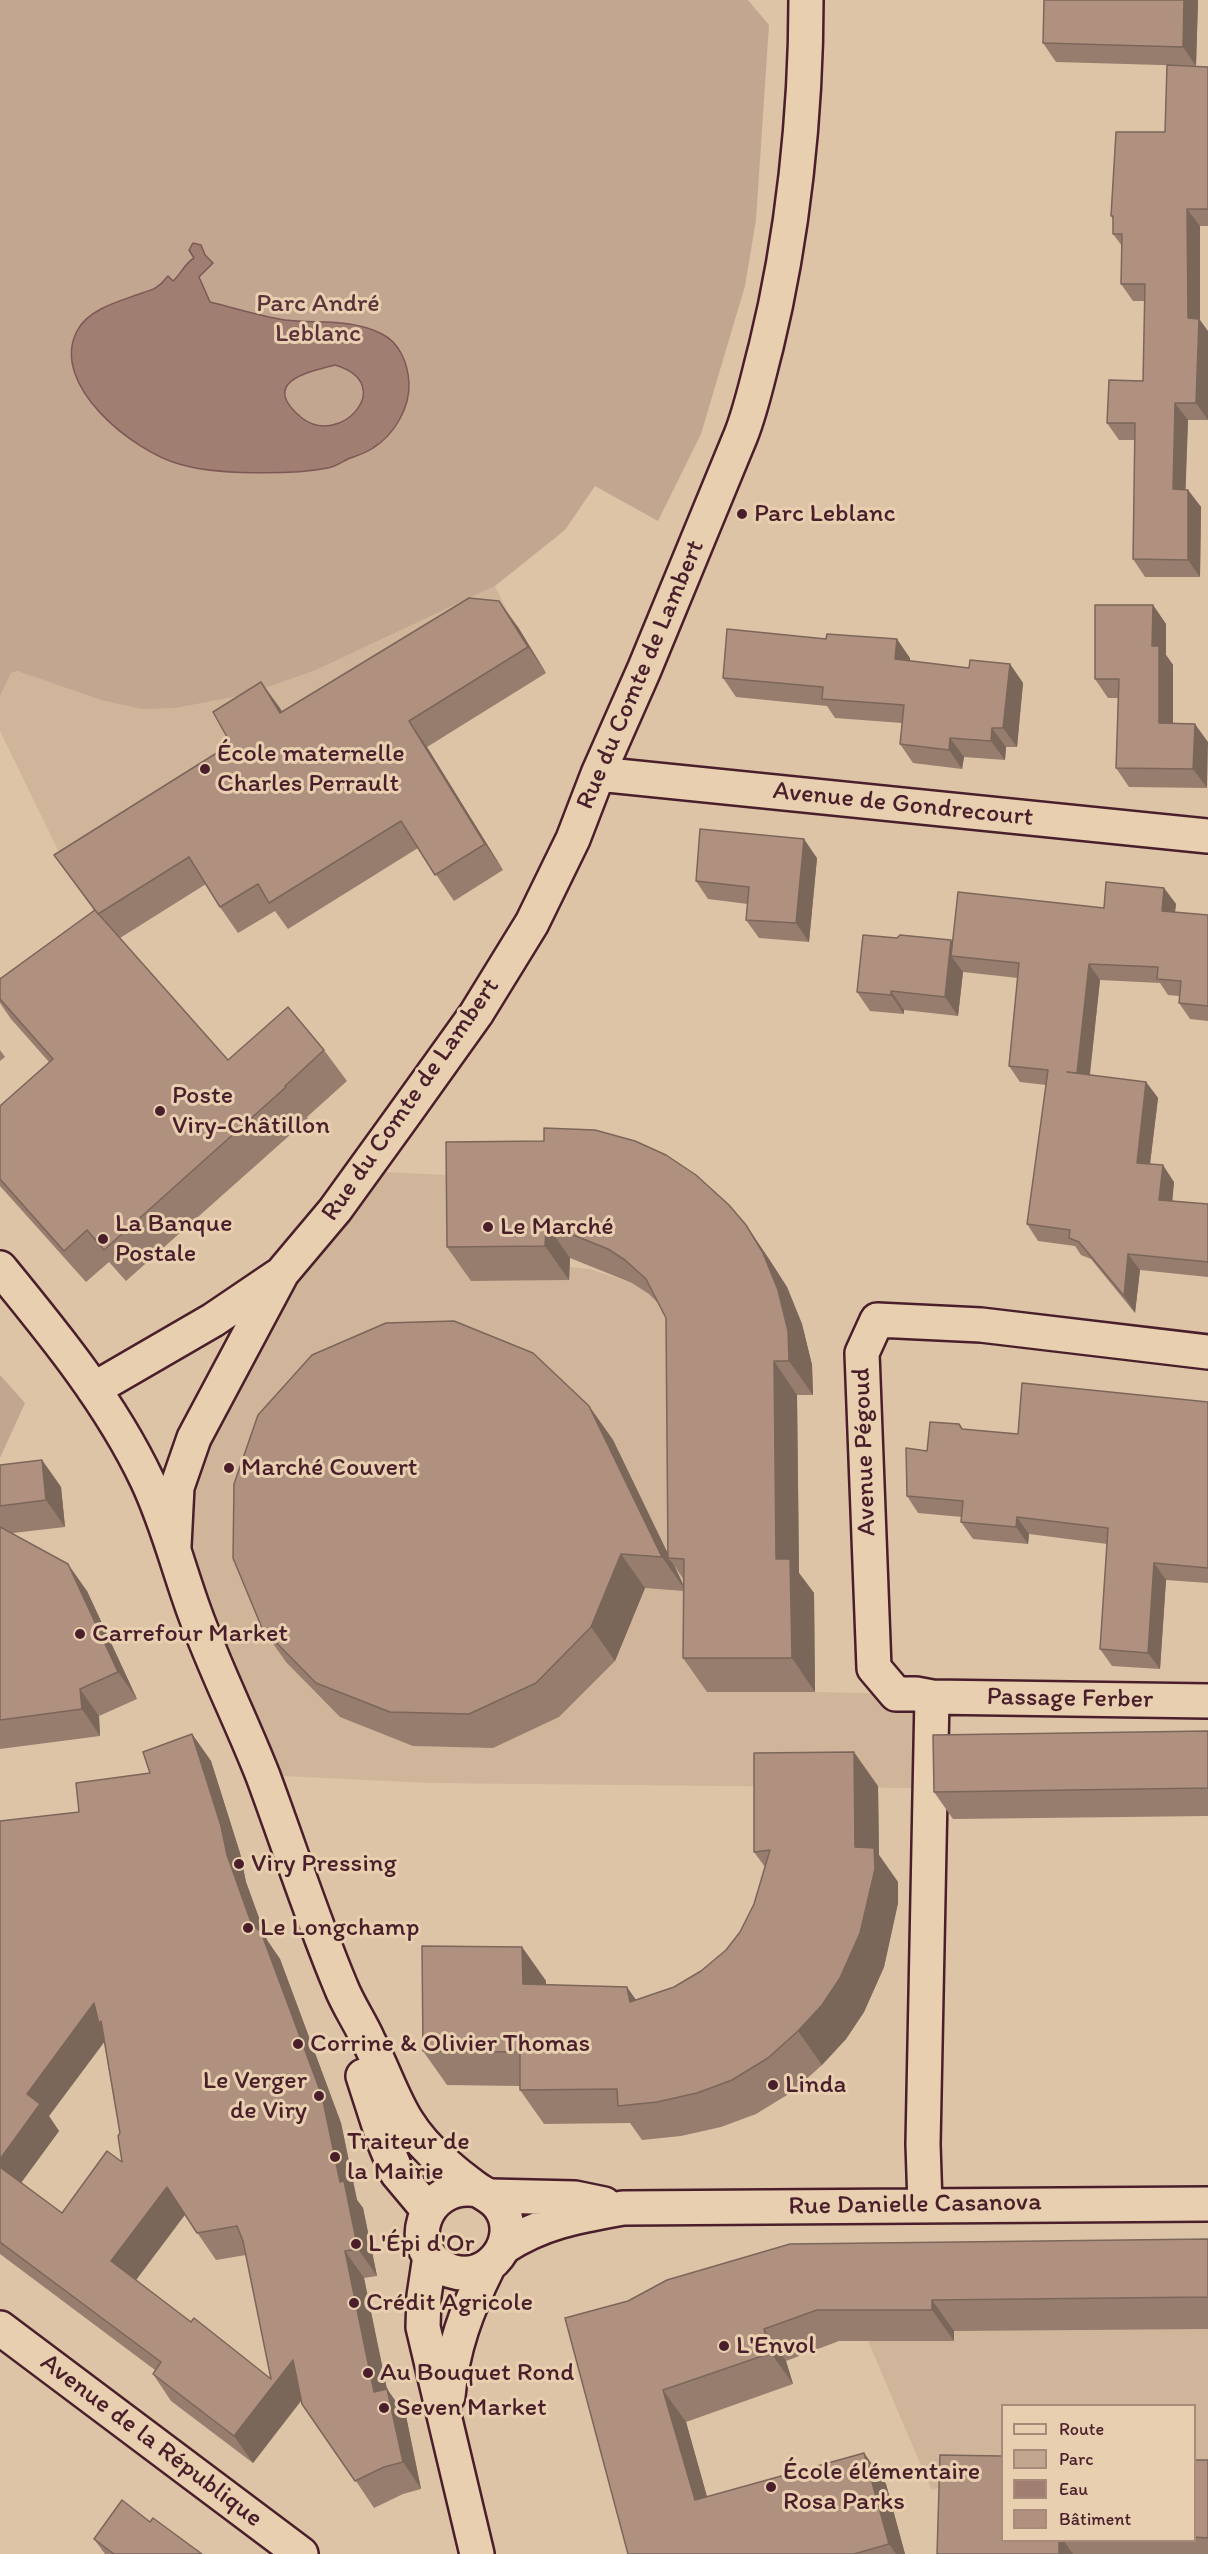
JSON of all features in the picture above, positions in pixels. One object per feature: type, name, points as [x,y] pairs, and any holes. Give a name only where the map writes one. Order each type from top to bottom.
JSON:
[{"type":"street","name":"Rue du Comte de Lambert","points":[[174,1546],[177,1487],[194,1438],[282,1273],[364,1171],[476,1014],[532,923],[573,839],[749,414],[772,320],[790,224],[803,81],[806,0]]},
{"type":"street","name":"Avenue de Gondrecourt","points":[[598,774],[1208,836]]},
{"type":"street","points":[[0,1268],[94,1389],[147,1480],[174,1546],[194,1611],[262,1775],[342,1990],[370,2043],[390,2092],[406,2123],[425,2146],[484,2193],[504,2214],[507,2236],[470,2302],[454,2351],[446,2419]]},
{"type":"street","name":"Rue du Comte de Lambert","points":[[94,1389],[213,1320],[282,1273]]},
{"type":"street","name":"Avenue Pégoud","points":[[932,1697],[896,1694],[874,1668],[861,1353],[877,1320],[981,1325],[1208,1352]]},
{"type":"street","points":[[925,2205],[923,2132],[932,1697]]},
{"type":"street","name":"Passage Ferber","points":[[932,1697],[1208,1701]]},
{"type":"street","points":[[342,1990],[353,2048],[373,2102],[385,2144],[397,2173],[428,2210]]},
{"type":"street","points":[[484,2193],[457,2189],[448,2192],[428,2210],[422,2233],[430,2256],[439,2265],[463,2274],[476,2272],[496,2257]]},
{"type":"street","name":"Rue Danielle Casanova","points":[[484,2193],[575,2198],[623,2208]]},
{"type":"street","name":"Rue Danielle Casanova","points":[[496,2257],[527,2232],[547,2224],[623,2208],[1208,2204]]},
{"type":"street","points":[[430,2256],[424,2296],[423,2326],[477,2554]]},
{"type":"street","name":"Avenue de la République","points":[[8,2342],[301,2554]]},
{"type":"street","points":[[459,2554],[465,2534],[464,2497]]},
{"type":"shaded area","name":"École maternelle Charles Perrault","points":[[495,586],[508,612],[546,673],[116,940],[73,881],[0,731],[0,696],[11,673],[17,671],[101,700],[249,694],[316,670]]},
{"type":"shaded area","points":[[364,1171],[469,1176],[471,1281],[568,1280],[570,1267],[590,1269],[632,1283],[649,1294],[670,1313],[815,1692],[916,1694],[914,1788],[427,1783],[262,1775],[194,1611],[177,1487],[194,1438]]},
{"type":"shaded area","points":[[1208,2270],[1208,2554],[959,2554],[961,2487],[931,2489],[868,2341],[850,2275]]},
{"type":"green space","name":"Parc André Leblanc","points":[[0,0],[748,0],[769,25],[756,220],[745,286],[701,434],[658,521],[595,486],[565,530],[495,586],[316,670],[249,694],[175,708],[142,709],[101,700],[17,671],[11,673],[0,696]]},
{"type":"green space","points":[[0,1375],[25,1403],[0,1458]]},
{"type":"water","points":[[193,243],[201,245],[205,255],[213,263],[199,277],[210,302],[285,320],[358,326],[382,334],[394,343],[407,369],[409,392],[404,411],[388,436],[370,450],[336,466],[294,472],[232,472],[194,468],[160,457],[119,430],[100,413],[85,393],[75,373],[71,352],[77,331],[82,323],[97,311],[155,288],[168,276],[173,281],[194,258],[189,250]],"holes":[[[335,365],[354,374],[362,386],[363,398],[357,410],[346,419],[332,425],[317,425],[302,418],[290,406],[285,396],[286,388],[292,381],[312,371]]]},
{"type":"building","points":[[1044,0],[1184,0],[1183,47],[1043,43]]},
{"type":"building","points":[[1167,65],[1208,67],[1208,209],[1187,209],[1188,318],[1199,319],[1196,403],[1175,403],[1173,489],[1188,490],[1188,560],[1133,559],[1135,423],[1107,423],[1109,380],[1143,381],[1145,284],[1121,284],[1122,234],[1113,234],[1113,216],[1111,216],[1116,132],[1165,132]]},
{"type":"building","points":[[469,598],[499,601],[528,647],[409,721],[485,844],[435,875],[401,821],[269,903],[258,884],[220,907],[189,857],[98,914],[54,855],[231,744],[213,712],[261,682],[280,713]]},
{"type":"building","points":[[1095,605],[1153,605],[1152,646],[1159,646],[1159,723],[1195,724],[1193,769],[1116,768],[1119,679],[1095,679]]},
{"type":"building","points":[[727,629],[826,639],[827,634],[897,639],[895,659],[969,668],[970,660],[1010,664],[1003,728],[992,728],[991,741],[950,738],[949,750],[900,744],[904,705],[822,699],[823,687],[723,678]]},
{"type":"building","points":[[700,829],[804,839],[796,923],[746,920],[749,887],[696,881]]},
{"type":"building","points":[[1106,882],[1164,888],[1162,911],[1208,915],[1208,1006],[1179,1003],[1181,981],[1157,979],[1158,967],[1089,964],[1077,1073],[1067,1072],[1146,1082],[1137,1163],[1163,1165],[1159,1200],[1208,1204],[1208,1262],[1128,1254],[1124,1296],[1079,1242],[1069,1238],[1070,1230],[1027,1224],[1048,1070],[1009,1066],[1019,963],[951,956],[958,892],[1104,908]]},
{"type":"building","name":"Poste Viry-Châtillon","points":[[95,910],[228,1060],[288,1007],[324,1050],[286,1087],[104,1250],[87,1230],[64,1251],[0,1179],[0,1106],[53,1059],[0,999],[0,979]]},
{"type":"building","points":[[863,935],[897,938],[900,935],[951,940],[945,997],[891,991],[891,995],[857,992]]},
{"type":"building","points":[[544,1128],[595,1130],[635,1141],[666,1155],[696,1175],[729,1205],[746,1225],[763,1253],[778,1290],[788,1331],[789,1361],[774,1361],[776,1559],[790,1559],[792,1658],[683,1658],[684,1559],[668,1558],[666,1318],[646,1279],[625,1260],[608,1249],[546,1224],[545,1246],[447,1247],[446,1142],[544,1141]]},
{"type":"building","points":[[454,1321],[533,1353],[589,1406],[662,1557],[621,1554],[591,1627],[536,1683],[469,1714],[390,1712],[316,1683],[262,1628],[233,1558],[234,1484],[258,1415],[312,1355],[386,1323]]},
{"type":"building","points":[[1022,1383],[1208,1402],[1208,1568],[1154,1563],[1148,1653],[1100,1649],[1108,1528],[1017,1517],[1016,1527],[961,1522],[963,1501],[907,1496],[906,1448],[927,1451],[930,1422],[959,1424],[962,1429],[1018,1434]]},
{"type":"building","points":[[42,1460],[46,1500],[0,1506],[0,1465]]},
{"type":"building","points":[[0,1527],[68,1564],[118,1672],[80,1689],[82,1709],[0,1720]]},
{"type":"building","points":[[1208,1731],[1208,1788],[934,1792],[933,1735]]},
{"type":"building","points":[[192,1734],[221,1826],[227,1855],[252,1925],[261,1932],[322,2096],[340,2182],[344,2181],[358,2249],[345,2251],[374,2392],[387,2389],[403,2462],[384,2467],[355,2481],[302,2404],[293,2360],[234,2436],[153,2374],[161,2362],[0,2242],[0,2167],[62,2213],[107,2151],[122,2162],[118,2136],[120,2133],[101,2021],[99,2024],[94,2003],[27,2094],[40,2104],[0,2159],[0,1821],[79,1812],[76,1783],[150,1773],[143,1752]],"holes":[[[167,2187],[197,2233],[237,2226],[243,2241],[271,2379],[194,2318],[191,2322],[111,2261]]]},
{"type":"building","points":[[854,1752],[855,1847],[874,1848],[875,1869],[860,1933],[840,1978],[822,2005],[768,2058],[732,2080],[697,2093],[657,2102],[618,2106],[617,2089],[520,2090],[520,2052],[423,2051],[422,1946],[522,1947],[523,1984],[627,1987],[630,2002],[674,1987],[701,1971],[726,1950],[740,1932],[754,1904],[770,1850],[754,1852],[754,1753]]},
{"type":"building","points":[[1208,2239],[1208,2297],[932,2300],[932,2310],[817,2310],[764,2329],[771,2353],[663,2390],[695,2500],[864,2453],[889,2544],[854,2554],[628,2554],[565,2318],[628,2301],[667,2280],[790,2244]]},
{"type":"building","points":[[940,2455],[1001,2456],[1001,2542],[1059,2542],[1059,2554],[937,2554]]},
{"type":"building","points":[[1196,2460],[1208,2460],[1208,2538],[1196,2537]]},
{"type":"building","points":[[122,2500],[150,2522],[153,2518],[202,2554],[114,2554],[94,2539]]},
{"type":"place","name":"Parc Leblanc","points":[[742,514]]},
{"type":"place","name":"École maternelle Charles Perrault","points":[[205,769]]},
{"type":"place","name":"Poste Viry-Châtillon","points":[[160,1111]]},
{"type":"place","name":"Le Marché","points":[[488,1227]]},
{"type":"place","name":"La Banque Postale","points":[[103,1239]]},
{"type":"place","name":"Marché Couvert","points":[[229,1468]]},
{"type":"place","name":"Carrefour Market","points":[[80,1634]]},
{"type":"place","name":"Viry Pressing","points":[[239,1864]]},
{"type":"place","name":"Le Longchamp","points":[[248,1928]]},
{"type":"place","name":"Corrine & Olivier Thomas","points":[[298,2044]]},
{"type":"place","name":"Linda","points":[[773,2085]]},
{"type":"place","name":"Le Verger de Viry","points":[[319,2096]]},
{"type":"place","name":"Traiteur de la Mairie","points":[[335,2157]]},
{"type":"place","name":"L'Épi d'Or","points":[[356,2244]]},
{"type":"place","name":"Crédit Agricole","points":[[354,2303]]},
{"type":"place","name":"L'Envol","points":[[724,2346]]},
{"type":"place","name":"Au Bouquet Rond","points":[[368,2373]]},
{"type":"place","name":"Seven Market","points":[[384,2408]]},
{"type":"place","name":"École élémentaire Rosa Parks","points":[[771,2487]]}]
